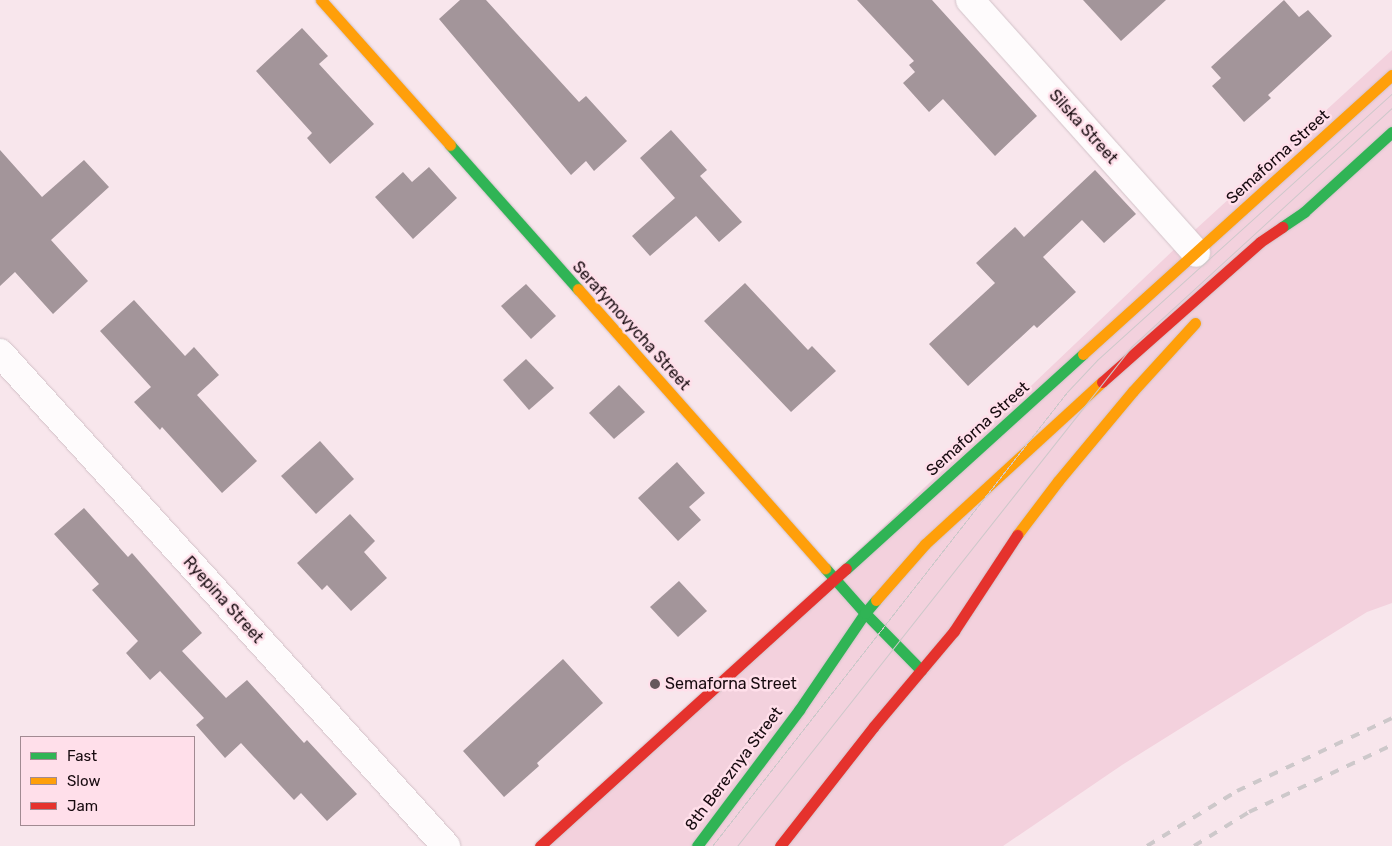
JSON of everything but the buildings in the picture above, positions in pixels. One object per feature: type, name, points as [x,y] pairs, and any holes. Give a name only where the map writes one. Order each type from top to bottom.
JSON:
[{"type":"main road","name":"Serafymovycha Street","points":[[321,0],[835,580],[921,670]]},
{"type":"main road","name":"Semaforna Street","points":[[540,846],[1392,75]]},
{"type":"main road","points":[[865,613],[925,544],[1084,398],[1260,242],[1304,212],[1392,132]]},
{"type":"main road","points":[[1275,247],[1304,212]]},
{"type":"main road","points":[[780,846],[954,631],[1018,533],[1058,481],[1176,341],[1206,312]]},
{"type":"main road","name":"8th Bereznya Street","points":[[698,846],[799,710],[865,613]]},
{"type":"street","name":"Silska Street","points":[[970,0],[1196,253]]},
{"type":"street","name":"Ryepina Street","points":[[0,353],[446,846]]},
{"type":"shaded area","points":[[1392,50],[1392,603],[1367,612],[1122,765],[1003,846],[540,846],[685,716],[1184,240]]},
{"type":"tram line","points":[[712,846],[1067,392],[1097,360],[1392,93]]},
{"type":"tram line","points":[[737,846],[1132,346],[1392,108]]},
{"type":"railway","points":[[1147,846],[1237,791],[1392,718]]},
{"type":"railway","points":[[1194,846],[1249,812],[1392,745]]},
{"type":"traffic: fast","points":[[1282,227],[1304,212],[1392,132]]},
{"type":"traffic: fast","points":[[450,145],[578,289]]},
{"type":"traffic: fast","points":[[846,569],[1083,354]]},
{"type":"traffic: fast","points":[[825,568],[865,613],[921,670]]},
{"type":"traffic: fast","points":[[697,846],[799,710],[865,613],[876,600]]},
{"type":"traffic: slow","points":[[321,0],[450,145]]},
{"type":"traffic: slow","points":[[1083,354],[1392,75]]},
{"type":"traffic: slow","points":[[578,289],[825,568]]},
{"type":"traffic: slow","points":[[1017,535],[1058,481],[1133,391],[1195,323]]},
{"type":"traffic: slow","points":[[876,600],[925,544],[1102,382]]},
{"type":"traffic: jam","points":[[1102,382],[1260,242],[1282,227]]},
{"type":"traffic: jam","points":[[780,846],[874,726],[954,631],[1017,535]]},
{"type":"traffic: jam","points":[[540,846],[846,569]]},
{"type":"place","name":"Semaforna Street","points":[[655,684]]}]
